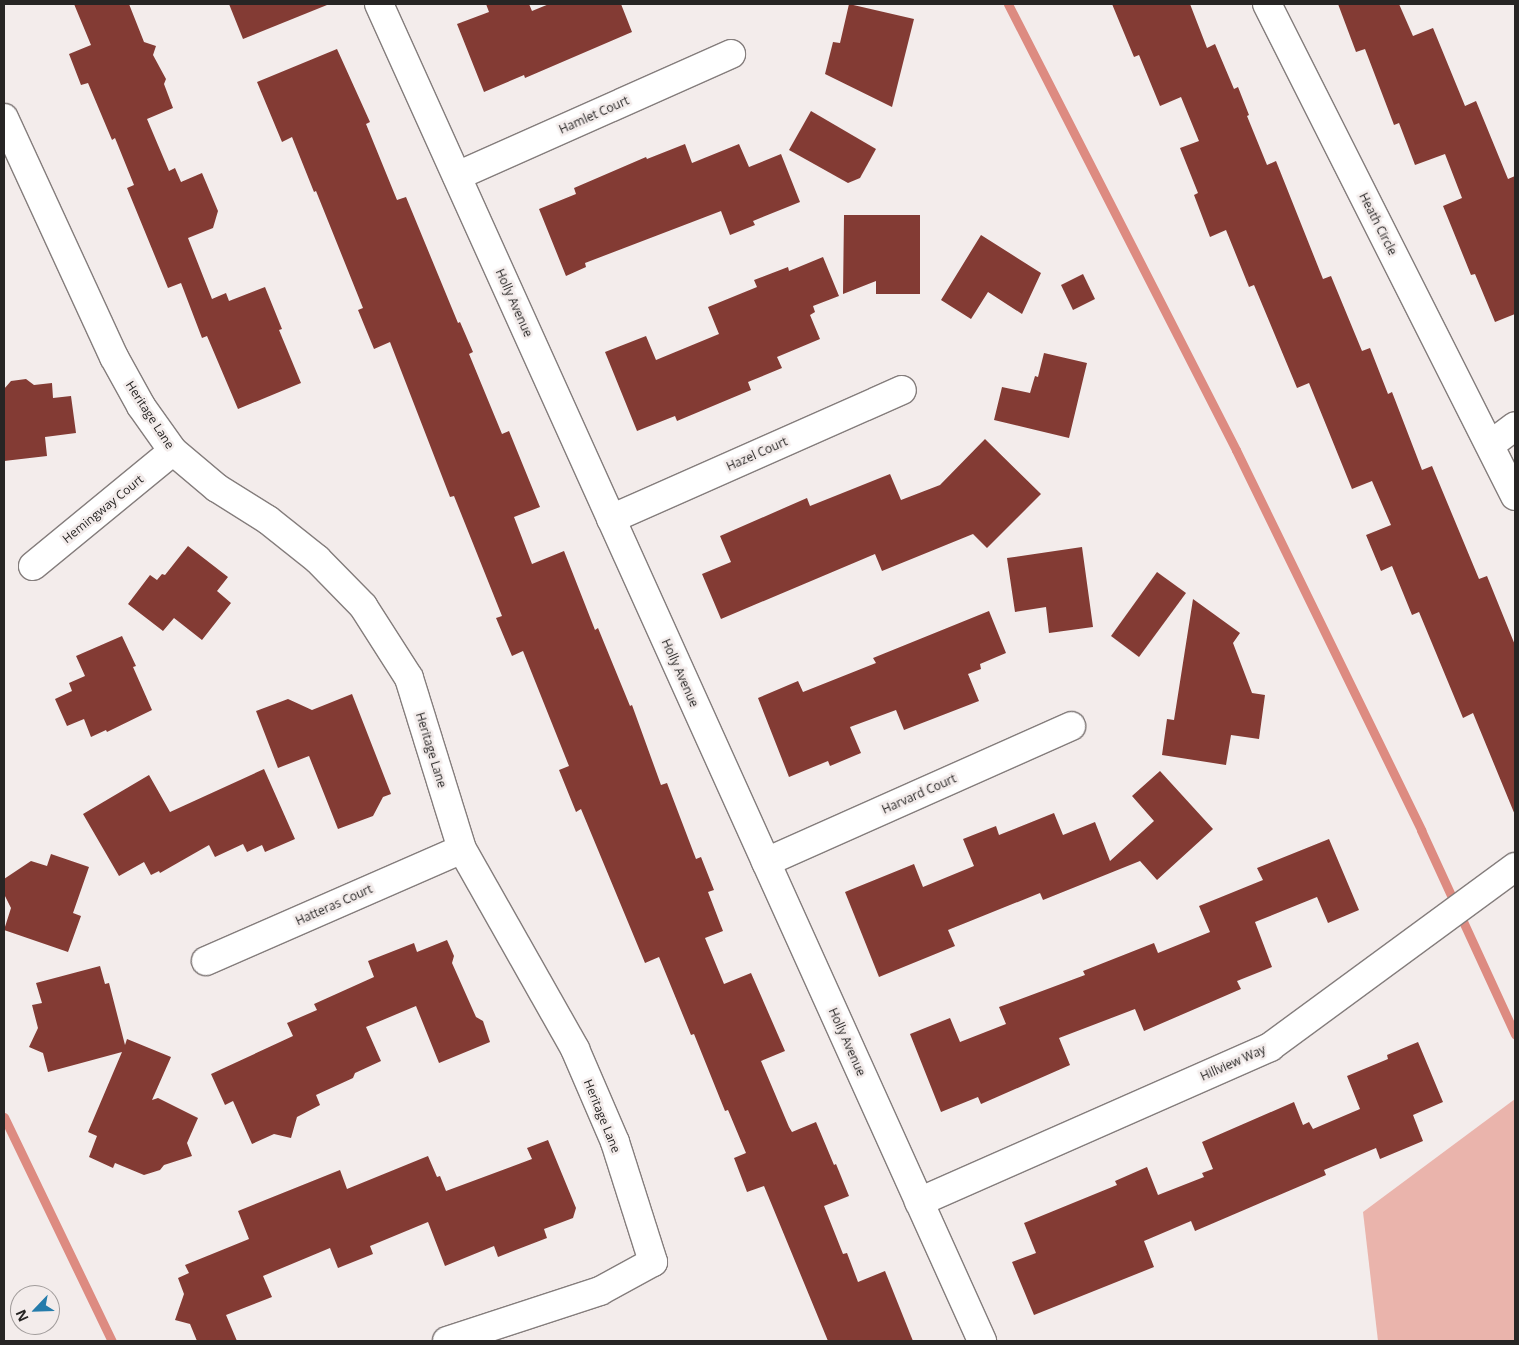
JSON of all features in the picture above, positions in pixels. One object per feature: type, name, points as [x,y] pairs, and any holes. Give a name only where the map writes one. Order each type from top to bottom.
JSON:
[{"type":"street","name":"Holly Avenue","points":[[379,4],[982,1341]]},
{"type":"street","name":"Heath Circle","points":[[1267,4],[1515,496]]},
{"type":"street","name":"Hamlet Court","points":[[457,176],[731,54]]},
{"type":"street","name":"Heritage Lane","points":[[4,118],[114,357],[141,406],[173,451],[217,488],[268,520],[318,559],[363,606],[409,678],[462,849],[575,1049],[615,1142],[653,1262],[600,1291],[447,1341]]},
{"type":"street","name":"Hazel Court","points":[[611,519],[902,390]]},
{"type":"street","points":[[1490,445],[1515,426]]},
{"type":"street","name":"Hemingway Court","points":[[33,566],[173,451]]},
{"type":"street","name":"Harvard Court","points":[[766,862],[1072,726]]},
{"type":"street","name":"Hatteras Court","points":[[206,961],[462,849]]},
{"type":"street","name":"Hillview Way","points":[[918,1202],[1270,1047],[1515,867]]},
{"type":"shaded area","points":[[1515,1099],[1515,1341],[1378,1341],[1363,1212]]},
{"type":"building","points":[[74,4],[129,4],[144,42],[156,46],[153,55],[166,79],[164,84],[173,108],[147,119],[169,171],[175,168],[181,182],[202,173],[218,211],[213,228],[188,238],[212,299],[226,293],[229,301],[265,287],[282,329],[279,330],[301,383],[238,409],[207,336],[202,338],[181,283],[168,288],[127,188],[134,185],[115,138],[112,140],[88,83],[81,85],[69,54],[91,45]]},
{"type":"building","points":[[229,4],[326,4],[327,5],[243,39]]},
{"type":"building","points":[[486,4],[529,4],[532,11],[549,4],[621,4],[632,32],[525,78],[524,75],[484,92],[457,24],[489,12]]},
{"type":"building","points":[[849,4],[914,19],[892,107],[825,74],[833,42],[840,43]]},
{"type":"building","points":[[1112,4],[1190,4],[1207,48],[1215,44],[1234,89],[1238,87],[1249,115],[1247,116],[1267,165],[1276,161],[1323,279],[1331,276],[1362,351],[1370,348],[1388,394],[1392,392],[1422,470],[1432,466],[1479,579],[1487,576],[1515,645],[1515,815],[1473,713],[1463,718],[1419,612],[1412,615],[1392,566],[1381,571],[1366,535],[1391,525],[1372,481],[1352,489],[1309,383],[1297,388],[1254,285],[1249,287],[1226,230],[1210,237],[1194,195],[1198,193],[1180,148],[1199,141],[1181,97],[1160,106],[1139,55],[1134,57]]},
{"type":"building","points":[[1338,4],[1399,4],[1413,36],[1433,28],[1465,106],[1476,101],[1508,179],[1515,176],[1515,314],[1495,322],[1475,274],[1471,275],[1443,206],[1462,198],[1445,154],[1415,165],[1399,123],[1394,125],[1365,49],[1356,52]]},
{"type":"building","points":[[337,49],[370,122],[366,124],[397,200],[406,197],[458,323],[460,322],[473,352],[469,354],[502,434],[509,431],[540,507],[514,517],[532,564],[564,551],[595,630],[598,628],[630,706],[632,705],[661,785],[667,783],[696,859],[701,857],[714,890],[708,892],[723,931],[705,938],[724,984],[751,973],[785,1051],[761,1061],[789,1127],[792,1132],[816,1122],[849,1196],[824,1206],[843,1254],[847,1253],[858,1282],[885,1271],[913,1341],[828,1341],[764,1186],[747,1192],[734,1158],[746,1153],[728,1110],[725,1111],[694,1034],[691,1035],[659,957],[645,963],[581,809],[576,812],[559,770],[569,766],[523,651],[512,656],[496,618],[502,616],[454,496],[450,497],[390,342],[374,349],[358,310],[363,308],[316,191],[314,192],[292,137],[282,142],[257,82]]},
{"type":"building","points":[[811,111],[876,149],[860,178],[848,183],[789,150]]},
{"type":"building","points":[[685,144],[692,163],[739,144],[749,167],[781,154],[800,202],[753,221],[755,225],[730,235],[721,211],[585,263],[586,267],[566,276],[539,209],[576,194],[574,188],[646,157],[647,159]]},
{"type":"building","points":[[844,215],[920,215],[920,294],[876,294],[876,281],[843,294]]},
{"type":"building","points":[[981,235],[1041,273],[1022,314],[988,292],[971,319],[941,300]]},
{"type":"building","points":[[823,257],[839,296],[813,306],[815,312],[810,315],[820,339],[777,357],[782,368],[748,382],[751,390],[677,421],[675,416],[637,431],[605,352],[646,336],[656,360],[719,334],[708,307],[757,287],[754,280],[788,267],[789,271]]},
{"type":"building","points":[[1083,274],[1095,299],[1073,310],[1061,285]]},
{"type":"building","points":[[1044,353],[1087,363],[1069,438],[994,420],[1002,387],[1030,393],[1035,376],[1038,377]]},
{"type":"building","points":[[26,379],[34,385],[52,383],[53,398],[71,396],[76,433],[45,437],[47,456],[4,461],[4,389],[11,381]]},
{"type":"building","points":[[985,439],[1041,494],[987,548],[973,534],[882,571],[875,554],[721,619],[702,574],[731,562],[720,536],[807,498],[810,506],[890,474],[901,500],[940,485]]},
{"type":"building","points":[[188,546],[228,577],[217,591],[231,603],[202,640],[174,618],[163,631],[128,604],[150,575],[157,580],[162,574],[165,575]]},
{"type":"building","points":[[1082,547],[1093,627],[1049,633],[1046,607],[1015,612],[1007,558]]},
{"type":"building","points":[[1157,572],[1186,593],[1139,657],[1111,636]]},
{"type":"building","points":[[1193,599],[1240,633],[1233,643],[1252,693],[1265,695],[1259,739],[1231,735],[1226,765],[1162,755],[1167,719],[1174,720]]},
{"type":"building","points":[[989,611],[1006,653],[980,664],[981,669],[968,674],[979,701],[904,730],[896,710],[850,727],[861,753],[830,766],[828,761],[789,777],[758,698],[798,681],[803,692],[876,663],[873,658]]},
{"type":"building","points":[[122,636],[136,666],[133,667],[152,710],[107,732],[106,730],[91,737],[84,719],[67,726],[55,699],[72,691],[69,683],[85,676],[76,656]]},
{"type":"building","points":[[352,694],[391,794],[383,797],[373,816],[338,829],[309,756],[278,768],[256,711],[288,699],[312,710]]},
{"type":"building","points":[[264,769],[295,839],[265,852],[262,845],[247,852],[243,844],[215,857],[209,845],[160,873],[159,871],[151,875],[144,862],[119,876],[83,814],[149,775],[170,812]]},
{"type":"building","points":[[1160,771],[1213,829],[1157,880],[1140,861],[1043,900],[1040,893],[948,930],[955,946],[879,977],[845,892],[914,864],[923,887],[974,866],[963,839],[996,826],[999,835],[1054,813],[1063,835],[1095,822],[1110,861],[1154,821],[1132,796]]},
{"type":"building","points":[[1329,839],[1359,910],[1328,923],[1317,897],[1255,922],[1272,967],[1237,981],[1241,989],[1144,1031],[1135,1009],[1059,1038],[1070,1065],[981,1104],[978,1097],[941,1112],[910,1034],[950,1018],[960,1042],[1006,1024],[999,1007],[1085,975],[1083,971],[1154,943],[1158,953],[1210,932],[1199,906],[1263,880],[1257,868]]},
{"type":"building","points":[[51,854],[89,867],[73,913],[81,916],[68,952],[4,930],[11,908],[4,894],[4,879],[31,861],[47,866]]},
{"type":"building","points":[[447,940],[454,956],[452,963],[476,1017],[483,1021],[490,1042],[439,1063],[416,1006],[366,1027],[381,1061],[355,1073],[353,1078],[316,1095],[320,1105],[297,1117],[291,1138],[274,1134],[252,1144],[233,1101],[225,1105],[211,1074],[293,1036],[287,1023],[317,1010],[314,1004],[374,977],[368,961],[414,943],[417,952]]},
{"type":"building","points":[[100,966],[105,984],[109,983],[125,1045],[127,1039],[171,1057],[152,1100],[158,1098],[198,1118],[187,1143],[192,1156],[164,1165],[160,1170],[144,1175],[115,1163],[113,1168],[89,1157],[97,1136],[88,1132],[122,1052],[48,1072],[43,1053],[29,1047],[38,1028],[32,1005],[42,1003],[36,983]]},
{"type":"building","points":[[1418,1042],[1443,1102],[1413,1115],[1423,1141],[1380,1159],[1376,1148],[1324,1170],[1326,1175],[1195,1231],[1191,1221],[1144,1241],[1154,1267],[1034,1315],[1012,1262],[1036,1253],[1024,1223],[1117,1185],[1115,1181],[1147,1167],[1158,1195],[1204,1177],[1202,1173],[1213,1169],[1202,1142],[1294,1102],[1303,1125],[1309,1122],[1313,1129],[1360,1109],[1347,1076],[1388,1059],[1387,1055]]},
{"type":"building","points":[[548,1140],[576,1208],[573,1218],[544,1229],[547,1238],[498,1257],[494,1246],[445,1266],[428,1222],[370,1246],[373,1254],[338,1268],[330,1248],[263,1276],[272,1297],[226,1315],[237,1341],[197,1341],[190,1324],[175,1320],[184,1294],[178,1278],[189,1273],[185,1265],[249,1239],[238,1211],[340,1170],[347,1189],[428,1156],[437,1177],[440,1176],[446,1191],[532,1159],[527,1148]]},
{"type":"waterway","points":[[1008,4],[1236,450],[1421,830],[1515,1034]]},
{"type":"waterway","points":[[4,1117],[112,1341]]}]
